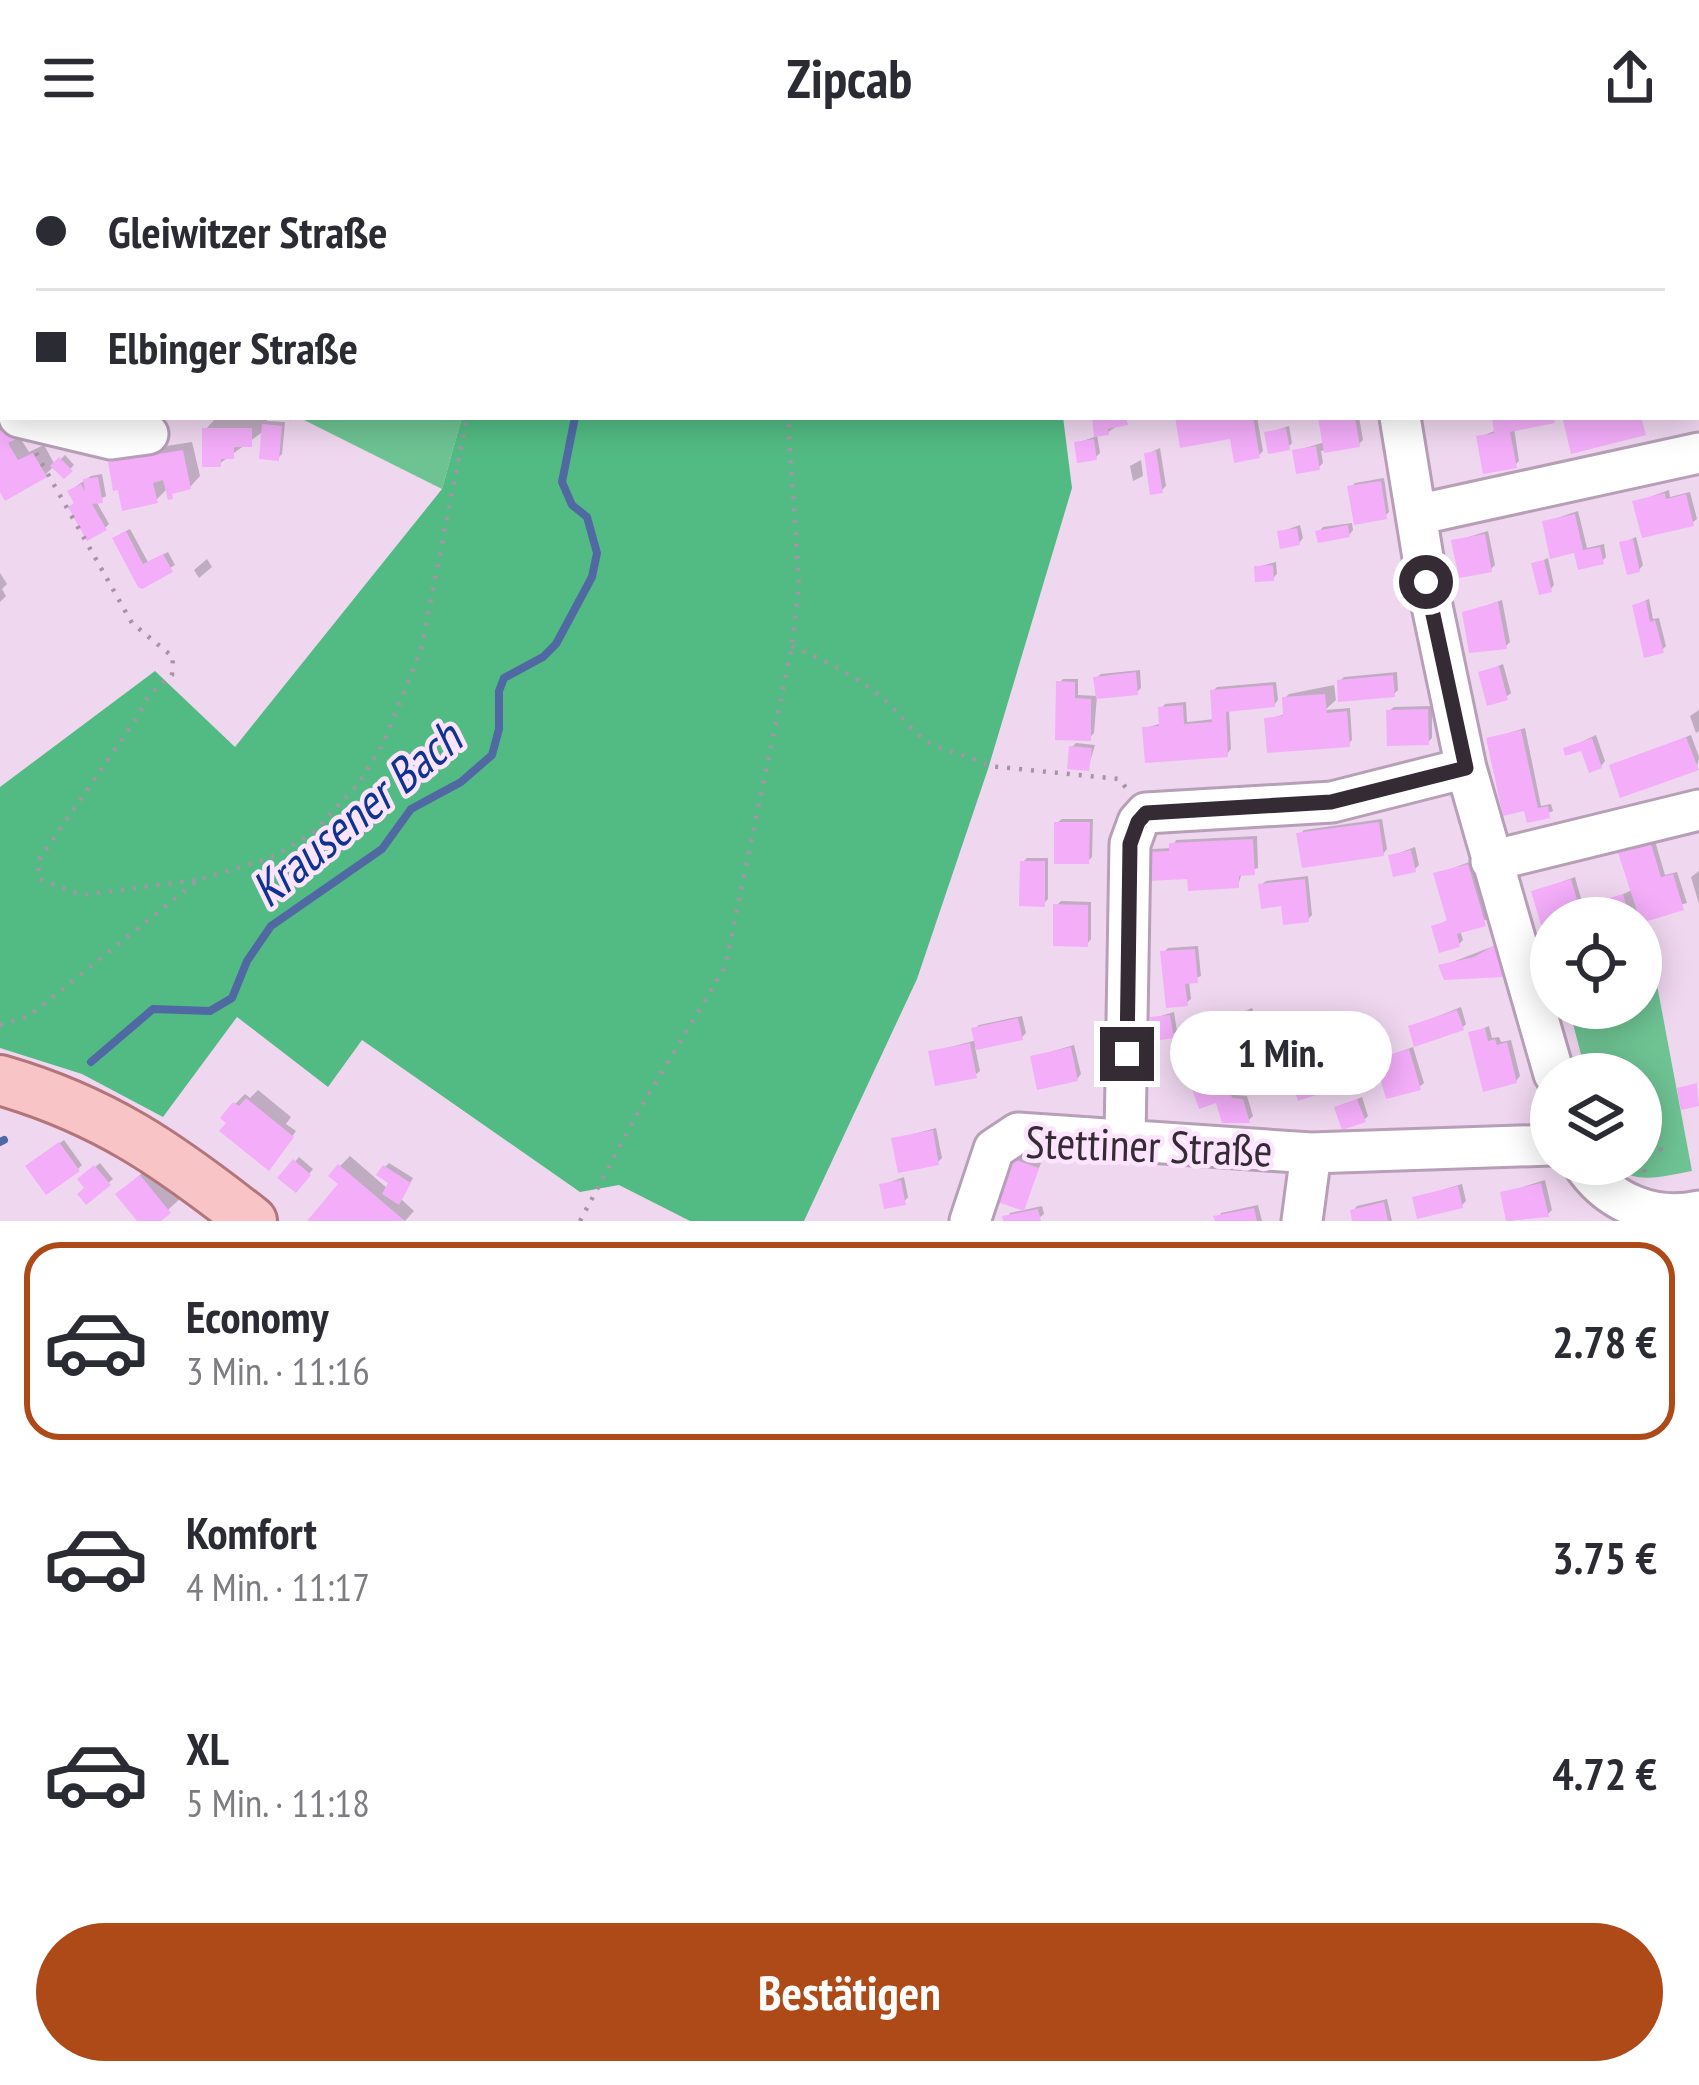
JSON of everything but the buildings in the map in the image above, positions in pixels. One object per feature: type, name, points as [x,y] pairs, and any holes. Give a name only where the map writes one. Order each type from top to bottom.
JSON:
[{"type":"main road","points":[[0,1080],[113,1124],[163,1152],[250,1221]]},
{"type":"street","points":[[1400,420],[1466,768],[1549,1053]]},
{"type":"street","points":[[12,421],[111,439],[148,434]]},
{"type":"street","points":[[1416,515],[1699,453]]},
{"type":"street","points":[[1125,1138],[1130,844],[1146,813],[1331,802],[1466,768]]},
{"type":"street","points":[[1491,861],[1699,810]]},
{"type":"street","name":"Stettiner Straße","points":[[970,1221],[994,1149],[1018,1133],[1311,1153],[1530,1146]]},
{"type":"street","name":"Stettiner Straße","points":[[1302,1221],[1311,1153]]},
{"type":"street","points":[[1601,1185],[1651,1215],[1699,1211]]},
{"type":"path","points":[[12,421],[132,623],[173,657],[172,676],[149,695],[38,861],[39,879],[82,895],[199,880],[270,858],[312,834],[358,784],[383,743],[421,650],[464,420]]},
{"type":"path","points":[[580,1221],[725,967],[792,646],[799,584],[788,420]]},
{"type":"path","points":[[792,646],[845,670],[941,749],[972,756],[988,766],[1120,779],[1146,813]]},
{"type":"path","points":[[0,1025],[29,1016],[199,880]]},
{"type":"path","points":[[1647,1185],[1651,1215]]},
{"type":"green space","points":[[304,420],[461,420],[442,489]]},
{"type":"green space","points":[[461,420],[1063,420],[1072,488],[988,769],[917,979],[804,1221],[690,1221],[619,1185],[580,1192],[362,1040],[328,1087],[237,1017],[163,1117],[82,1074],[0,1048],[0,787],[155,671],[235,747],[442,489]]},
{"type":"green space","points":[[1662,1012],[1692,1171],[1662,1177],[1662,1053],[1581,1053],[1574,1029],[1662,1029]]},
{"type":"waterway","name":"Krausener Bach","points":[[91,1062],[153,1009],[210,1011],[232,998],[247,961],[271,926],[382,849],[411,809],[461,782],[492,755],[504,678],[543,657],[556,644],[592,577],[597,553],[587,517],[572,505],[562,482],[574,420]]},
{"type":"waterway","name":"Krausener Bach","points":[[0,1142],[4,1140]]},
{"type":"route","points":[[1127,1054],[1130,844],[1146,813],[1331,802],[1466,768],[1426,582]]}]
